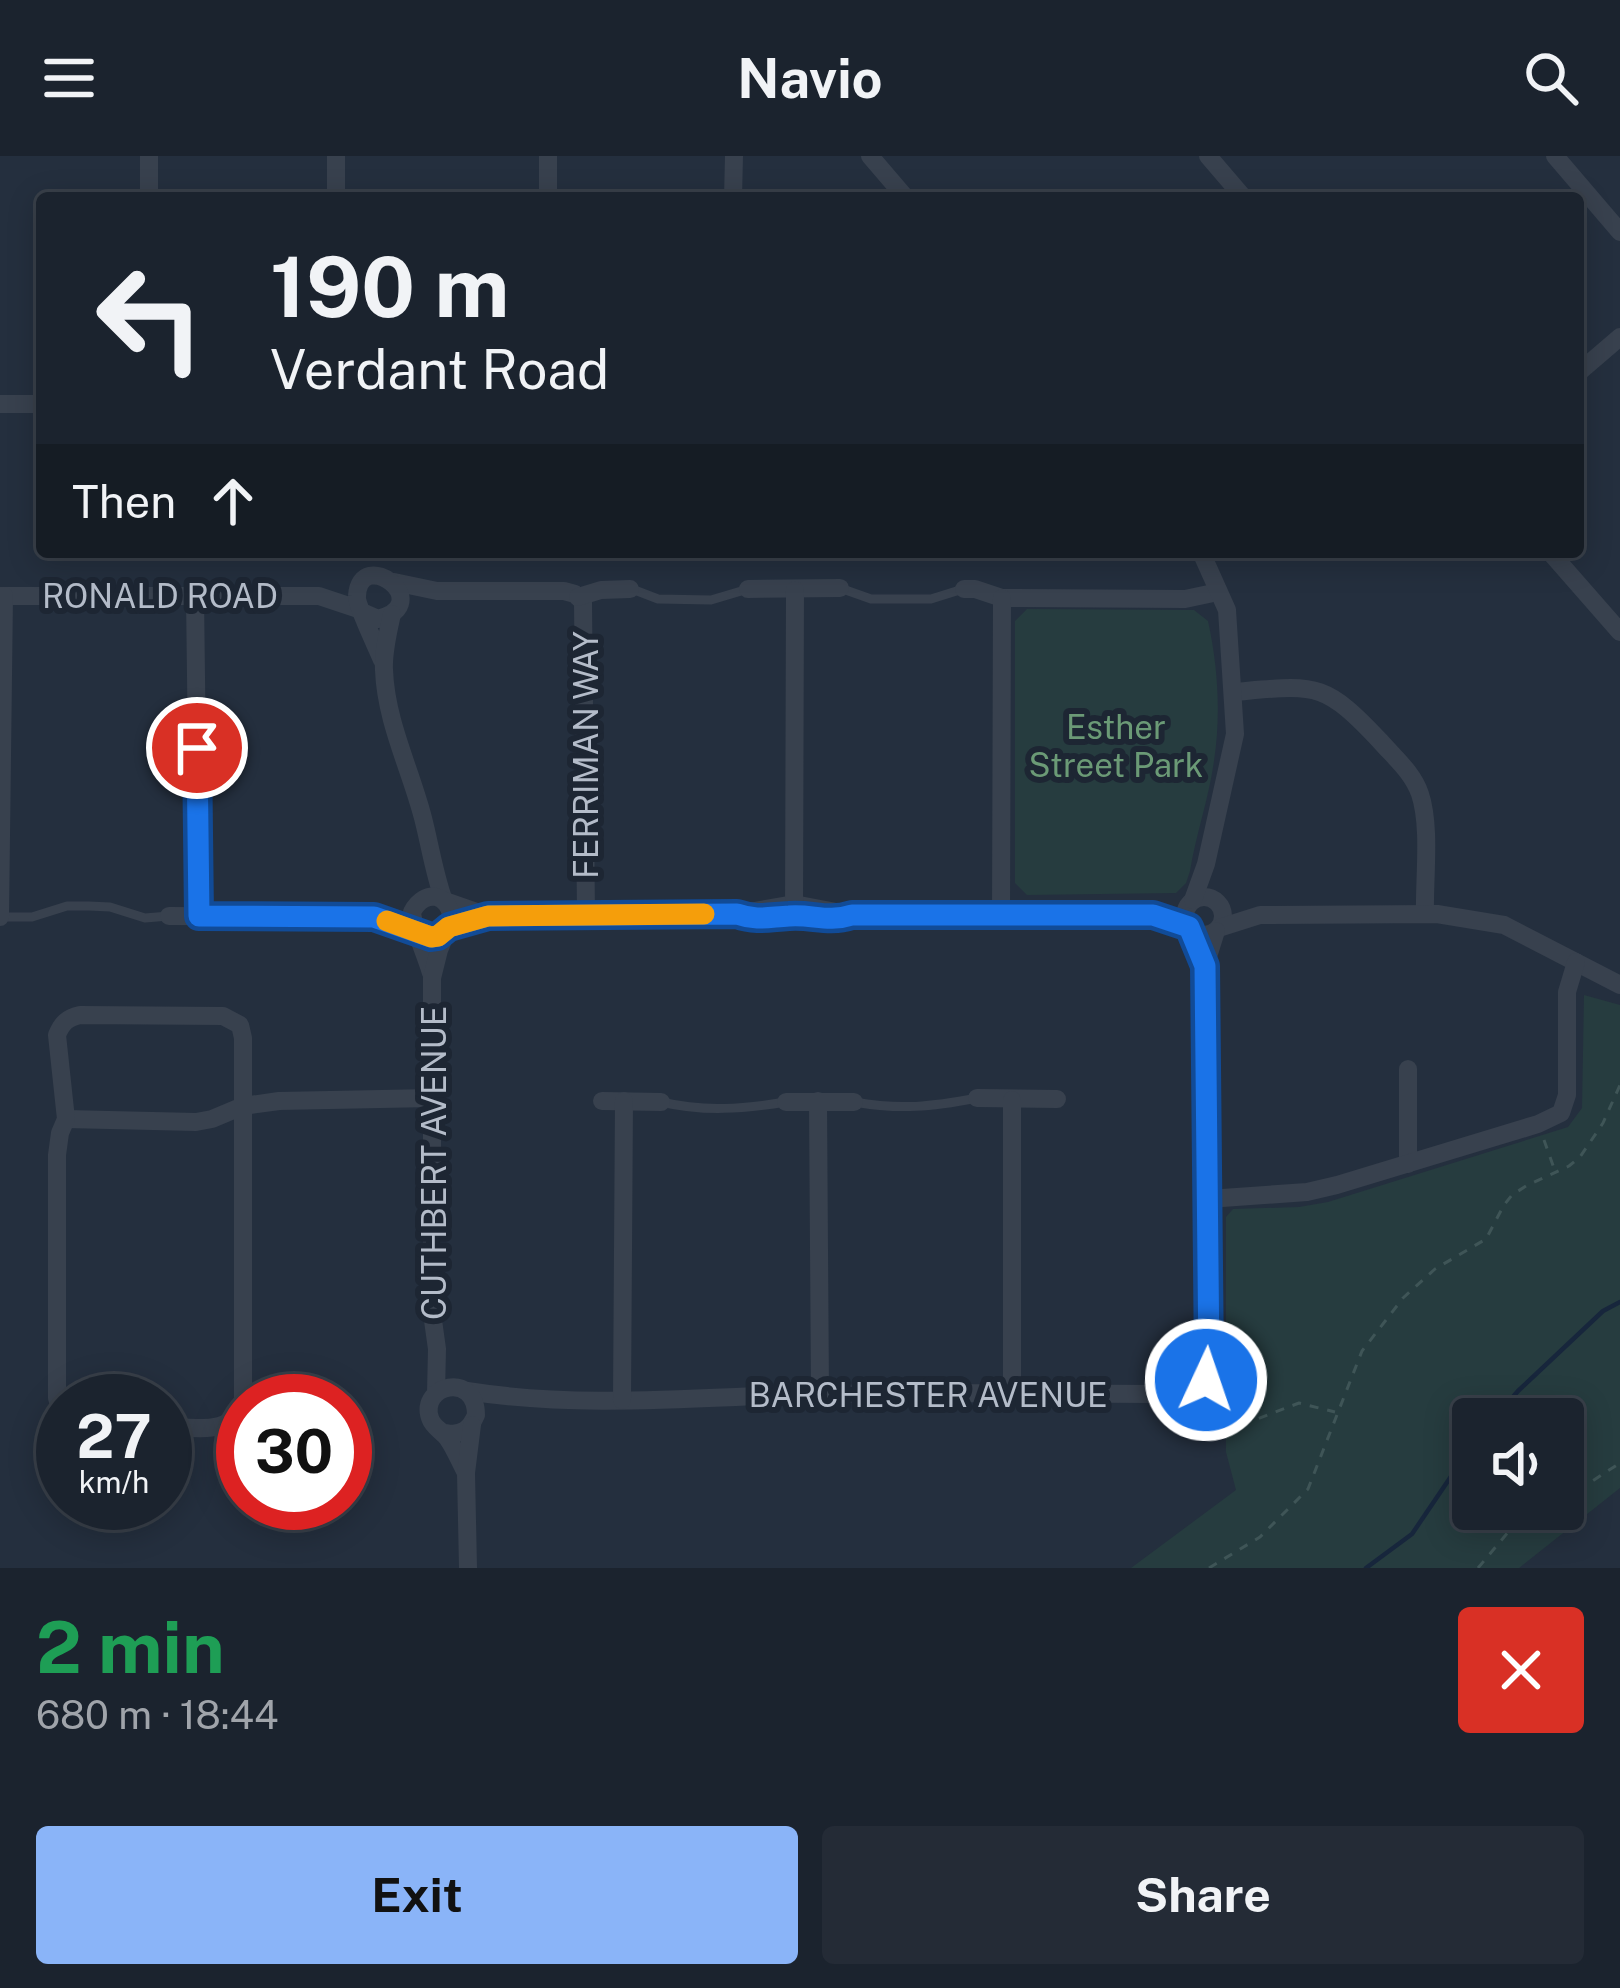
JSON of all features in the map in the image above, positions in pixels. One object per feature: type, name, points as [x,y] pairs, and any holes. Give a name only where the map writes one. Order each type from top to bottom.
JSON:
[{"type":"street","points":[[149,156],[149,192]]},
{"type":"street","points":[[336,156],[336,192]]},
{"type":"street","points":[[548,156],[548,192]]},
{"type":"street","points":[[733,192],[734,156]]},
{"type":"street","points":[[870,156],[901,192]]},
{"type":"street","points":[[1208,156],[1239,192]]},
{"type":"street","points":[[1555,156],[1620,232]]},
{"type":"street","points":[[1584,369],[1620,337]]},
{"type":"street","points":[[0,404],[36,404]]},
{"type":"street","points":[[1204,558],[1228,610],[1235,734],[1206,864],[1185,914],[1205,966]]},
{"type":"street","points":[[1555,558],[1620,632]]},
{"type":"street","points":[[383,665],[399,596],[394,582],[380,575],[365,579],[356,598],[383,665],[389,711],[452,914],[448,928]]},
{"type":"street","name":"RONALD ROAD","points":[[320,596],[365,579]]},
{"type":"street","name":"FERRIMAN WAY","points":[[394,582],[437,591],[564,590],[583,602],[586,915]]},
{"type":"street","points":[[748,589],[841,588]]},
{"type":"street","name":"FERRIMAN WAY","points":[[578,597],[630,589]]},
{"type":"street","points":[[964,589],[1002,598],[1185,599],[1218,592]]},
{"type":"street","points":[[794,909],[795,590]]},
{"type":"street","name":"FERRIMAN WAY","points":[[394,611],[437,591]]},
{"type":"street","points":[[0,917],[2,596]]},
{"type":"street","name":"RONALD ROAD","points":[[2,596],[320,596],[362,611]]},
{"type":"street","points":[[195,596],[199,916]]},
{"type":"street","points":[[1001,915],[1002,598]]},
{"type":"street","points":[[362,611],[378,619],[394,611]]},
{"type":"street","points":[[1234,692],[1324,691],[1348,707],[1410,775],[1420,793],[1424,819],[1425,914]]},
{"type":"street","points":[[418,931],[412,912],[421,900],[429,851]]},
{"type":"street","points":[[1206,864],[1223,915],[1205,966],[1206,1380]]},
{"type":"street","points":[[374,917],[434,896],[488,916]]},
{"type":"street","points":[[169,916],[374,917],[431,937],[488,916],[737,914],[794,909],[852,915],[1153,915],[1204,897],[1260,915],[1437,914],[1504,926],[1620,985]]},
{"type":"street","points":[[1153,915],[1204,935],[1260,915]]},
{"type":"street","name":"CUTHBERT AVENUE","points":[[448,928],[432,977],[432,1313],[436,1348],[453,1390]]},
{"type":"street","name":"CUTHBERT AVENUE","points":[[418,931],[432,977]]},
{"type":"street","points":[[1208,1199],[1307,1192],[1538,1124],[1561,1113],[1567,1095],[1567,992],[1576,962]]},
{"type":"street","points":[[57,1374],[58,1155],[66,1119],[57,1035],[69,1017],[80,1015],[231,1018],[240,1025],[243,1038],[243,1400],[233,1421],[192,1427]]},
{"type":"street","points":[[1408,1070],[1408,1163]]},
{"type":"street","points":[[66,1119],[196,1122],[243,1106],[279,1101],[433,1098]]},
{"type":"street","points":[[977,1098],[1057,1099]]},
{"type":"street","points":[[1012,1100],[1012,1394]]},
{"type":"street","points":[[602,1101],[661,1102]]},
{"type":"street","points":[[622,1400],[624,1101]]},
{"type":"street","points":[[818,1101],[820,1394]]},
{"type":"street","points":[[786,1102],[854,1102]]},
{"type":"street","name":"BARCHESTER AVENUE","points":[[453,1390],[517,1399],[622,1400],[820,1394],[1195,1394],[1206,1380]]},
{"type":"street","points":[[466,1473],[446,1433],[429,1416],[429,1408],[453,1390],[476,1406],[466,1473],[469,1568]]},
{"type":"street","name":"BARCHESTER AVENUE","points":[[474,1420],[517,1399]]},
{"type":"street","points":[[446,1433],[460,1433],[474,1420]]},
{"type":"lane","points":[[841,588],[872,599],[931,599],[964,589]]},
{"type":"lane","name":"FERRIMAN WAY","points":[[630,589],[658,599],[711,600],[748,589]]},
{"type":"lane","points":[[0,917],[32,917],[67,906],[110,907],[145,918],[169,916]]},
{"type":"lane","points":[[854,1102],[921,1108],[977,1098]]},
{"type":"lane","points":[[661,1102],[691,1109],[742,1109],[786,1102]]},
{"type":"path","points":[[1209,1568],[1260,1537],[1308,1489],[1363,1351],[1402,1298],[1435,1269],[1486,1239],[1512,1195],[1569,1166],[1592,1142],[1620,1085]]},
{"type":"path","points":[[1538,1124],[1556,1173]]},
{"type":"path","points":[[1206,1380],[1216,1384],[1235,1419],[1257,1419],[1299,1403],[1336,1413]]},
{"type":"path","points":[[1584,1486],[1620,1462]]},
{"type":"path","points":[[1478,1568],[1510,1530]]},
{"type":"green space","name":"Esther Street Park","points":[[1027,609],[1194,610],[1208,621],[1217,691],[1216,744],[1190,871],[1176,893],[1027,895],[1015,883],[1015,621]]},
{"type":"green space","points":[[1584,995],[1620,1005],[1620,1488],[1584,1517],[1584,1398],[1452,1398],[1452,1530],[1567,1530],[1519,1568],[1131,1568],[1236,1490],[1226,1452],[1226,1217],[1233,1209],[1328,1202],[1568,1127],[1582,1108]]},
{"type":"waterway","points":[[1512,1398],[1603,1311],[1620,1302]]},
{"type":"waterway","points":[[1366,1568],[1412,1534],[1452,1475]]},
{"type":"slow traffic","points":[[387,921],[431,937],[488,916],[704,914]]},
{"type":"route","points":[[197,748],[199,916],[374,917],[431,937],[488,916],[737,914],[766,920],[794,915],[836,920],[852,915],[1153,915],[1189,927],[1205,966],[1206,1380]]}]
